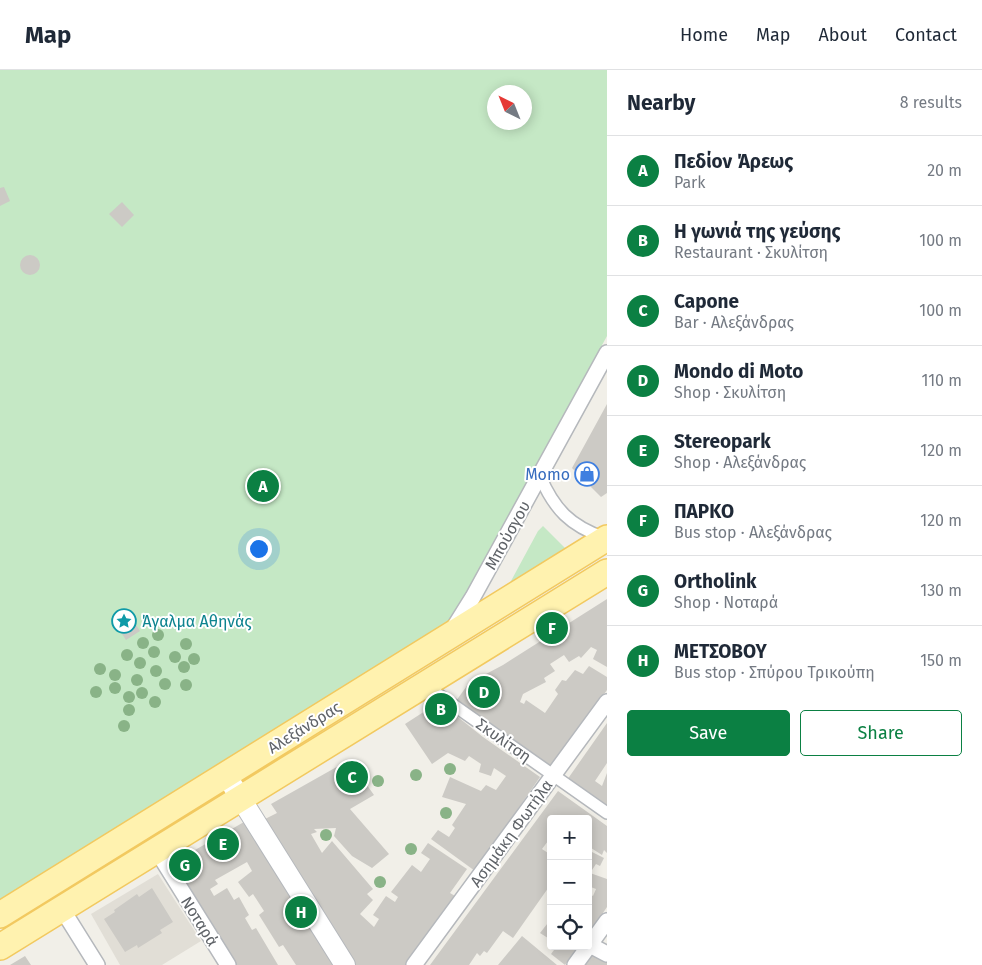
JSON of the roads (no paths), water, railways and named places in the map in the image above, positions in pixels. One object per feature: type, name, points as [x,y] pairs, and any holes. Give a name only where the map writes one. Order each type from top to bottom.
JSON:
[{"type":"main road","name":"Αλεξάνδρας","points":[[0,915],[607,538]]},
{"type":"main road","name":"Αλεξάνδρας","points":[[0,948],[607,572]]},
{"type":"street","name":"Μπούσγου","points":[[448,637],[473,597],[607,353]]},
{"type":"street","points":[[540,476],[553,502],[571,521],[579,528],[607,538]]},
{"type":"street","name":"Σκυλίτση","points":[[425,685],[607,813]]},
{"type":"street","name":"Ασημάκη Φωτήλα","points":[[414,965],[605,707]]},
{"type":"street","points":[[226,775],[346,965]]},
{"type":"street","name":"Νοταρά","points":[[157,851],[228,965]]},
{"type":"street","points":[[62,909],[98,965]]},
{"type":"street","points":[[592,942],[607,921]]},
{"type":"street","points":[[592,946],[607,954]]},
{"type":"street","points":[[575,965],[586,950]]},
{"type":"place","name":"Momo","points":[[587,474]]},
{"type":"place","name":"Πεδίον Άρεως","points":[[263,486]]},
{"type":"place","name":"Άγαλμα Αθηνάς","points":[[124,621]]},
{"type":"place","name":"ΠΑΡΚΟ","points":[[552,628]]},
{"type":"place","name":"Mondo di Moto","points":[[484,692]]},
{"type":"place","name":"Η γωνιά της γεύσης","points":[[441,709]]},
{"type":"place","name":"Capone","points":[[352,777]]},
{"type":"place","name":"Stereopark","points":[[223,844]]},
{"type":"place","name":"Ortholink","points":[[185,865]]},
{"type":"place","name":"ΜΕΤΣΟΒΟΥ","points":[[301,912]]}]
